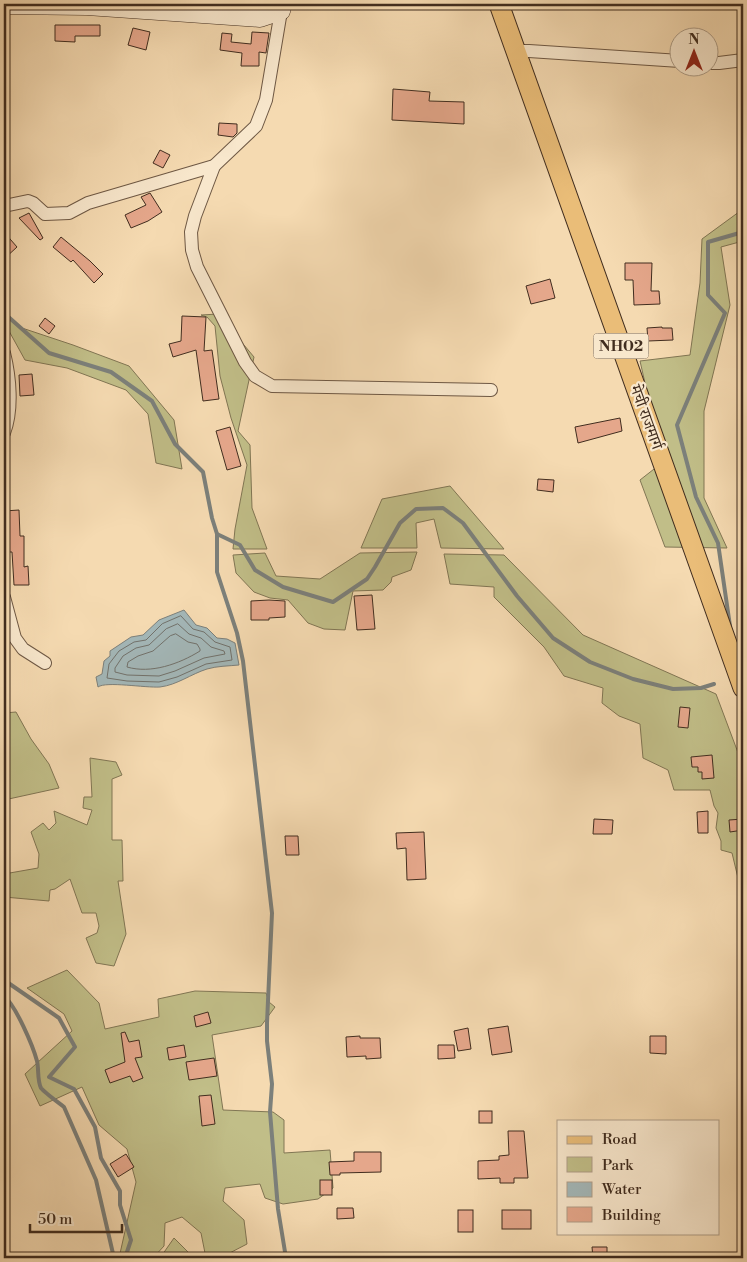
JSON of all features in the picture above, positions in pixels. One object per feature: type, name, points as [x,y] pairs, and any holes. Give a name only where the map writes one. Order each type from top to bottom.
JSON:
[{"type":"main road","name":"मेची राजमार्ग","points":[[499,4],[743,688]]},
{"type":"street","points":[[4,5],[87,6],[260,18],[282,7]]},
{"type":"street","points":[[282,7],[266,100],[256,126],[214,166],[191,232],[192,250],[197,267],[245,362],[255,376],[272,386],[491,390]]},
{"type":"street","points":[[516,52],[529,51],[670,59]]},
{"type":"street","points":[[720,62],[743,60]]},
{"type":"street","points":[[4,206],[28,201],[46,214],[69,213],[96,201],[214,166]]},
{"type":"street","points":[[4,354],[9,386],[4,433]]},
{"type":"street","points":[[4,597],[14,638],[23,649],[45,663]]},
{"type":"green space","points":[[743,209],[743,241],[721,247],[730,305],[704,411],[704,498],[727,548],[665,547],[640,480],[663,462],[640,361],[690,355],[700,283],[702,239]]},
{"type":"green space","points":[[4,311],[19,327],[129,366],[174,420],[182,469],[156,463],[148,414],[126,390],[67,368],[25,360],[4,322]]},
{"type":"green space","points":[[218,314],[254,357],[238,431],[250,445],[252,508],[267,549],[233,549],[247,465],[231,418],[220,376],[215,326],[207,317],[201,315]]},
{"type":"green space","points":[[450,486],[504,549],[441,548],[434,519],[416,523],[417,548],[361,548],[382,499]]},
{"type":"green space","points":[[417,552],[411,570],[392,577],[391,582],[383,590],[353,591],[345,630],[324,629],[308,623],[288,600],[270,598],[254,592],[236,573],[233,555],[265,553],[276,576],[320,579],[360,553]]},
{"type":"green space","points":[[444,554],[504,555],[583,635],[716,694],[743,766],[743,877],[738,878],[732,853],[721,850],[721,841],[716,828],[718,813],[710,790],[674,790],[668,770],[643,758],[640,724],[619,716],[602,703],[603,688],[564,676],[544,647],[494,597],[494,587],[450,584]]},
{"type":"green space","points":[[16,712],[31,739],[49,764],[59,788],[4,800],[4,713]]},
{"type":"green space","points":[[90,758],[116,762],[122,775],[112,779],[112,840],[122,840],[123,881],[118,881],[126,934],[114,966],[96,963],[86,938],[97,933],[99,926],[96,913],[82,913],[70,879],[55,889],[50,890],[49,901],[4,897],[4,874],[38,868],[39,854],[31,832],[43,823],[49,830],[56,823],[54,811],[87,825],[92,810],[83,808],[84,797],[92,797]]},
{"type":"green space","points":[[67,970],[99,1003],[105,1029],[159,1017],[158,999],[195,991],[266,993],[269,1002],[275,1007],[261,1026],[212,1035],[223,1110],[273,1112],[284,1120],[284,1153],[330,1150],[333,1188],[318,1199],[283,1204],[265,1198],[260,1184],[225,1188],[223,1201],[244,1220],[247,1244],[220,1258],[206,1258],[201,1233],[182,1217],[165,1223],[164,1246],[153,1258],[119,1258],[136,1182],[127,1149],[99,1125],[82,1087],[40,1106],[25,1074],[72,1031],[64,1014],[27,988]]},
{"type":"green space","points":[[174,1238],[194,1258],[160,1258]]},
{"type":"water","points":[[184,610],[196,625],[207,628],[217,638],[227,639],[235,643],[239,665],[207,669],[160,687],[102,685],[98,687],[96,677],[102,674],[104,661],[110,656],[110,651],[131,637],[143,635],[159,620]]},
{"type":"building","points":[[55,25],[100,25],[100,36],[75,36],[75,42],[55,41]]},
{"type":"building","points":[[133,28],[150,32],[146,50],[128,45]]},
{"type":"building","points":[[252,32],[269,33],[266,53],[259,52],[259,66],[241,66],[242,53],[220,50],[222,33],[232,34],[231,42],[251,44]]},
{"type":"building","points":[[393,89],[430,92],[429,101],[464,102],[464,124],[392,120]]},
{"type":"building","points":[[219,123],[237,124],[237,133],[233,137],[218,135]]},
{"type":"building","points":[[160,150],[170,155],[163,168],[153,163]]},
{"type":"building","points":[[150,193],[162,212],[148,221],[131,228],[125,215],[146,205],[141,197]]},
{"type":"building","points":[[29,213],[43,238],[40,240],[19,218]]},
{"type":"building","points":[[4,232],[17,247],[4,259]]},
{"type":"building","points":[[61,237],[103,274],[94,283],[73,260],[71,262],[53,247]]},
{"type":"building","points":[[625,263],[652,263],[651,291],[659,291],[660,304],[634,305],[633,280],[625,280]]},
{"type":"building","points":[[550,279],[555,298],[531,304],[526,286]]},
{"type":"building","points":[[182,316],[206,317],[204,351],[212,350],[219,399],[203,401],[196,350],[173,357],[169,344],[181,341]]},
{"type":"building","points":[[45,318],[55,326],[49,334],[39,326]]},
{"type":"building","points":[[647,328],[672,328],[673,340],[648,341]]},
{"type":"building","points":[[32,374],[34,395],[20,396],[19,375]]},
{"type":"building","points":[[620,418],[622,431],[578,443],[575,427]]},
{"type":"building","points":[[230,427],[241,466],[227,470],[216,431]]},
{"type":"building","points":[[538,479],[554,480],[553,492],[537,490]]},
{"type":"building","points":[[19,510],[20,536],[24,536],[24,567],[28,566],[29,585],[14,585],[12,552],[7,552],[7,527],[4,527],[4,511]]},
{"type":"building","points":[[372,595],[375,629],[357,630],[354,596]]},
{"type":"building","points":[[251,601],[285,601],[285,617],[269,618],[269,620],[251,620]]},
{"type":"building","points":[[680,707],[690,708],[688,728],[678,727]]},
{"type":"building","points":[[712,755],[714,778],[702,779],[702,772],[698,772],[698,767],[692,767],[691,757]]},
{"type":"building","points":[[708,811],[708,833],[698,833],[697,812]]},
{"type":"building","points":[[594,819],[613,820],[612,834],[593,834]]},
{"type":"building","points":[[743,819],[743,830],[730,832],[729,820]]},
{"type":"building","points":[[424,832],[426,879],[407,880],[406,848],[397,849],[396,833]]},
{"type":"building","points":[[285,836],[298,836],[299,855],[286,855]]},
{"type":"building","points":[[208,1012],[211,1023],[196,1027],[194,1016]]},
{"type":"building","points":[[508,1026],[512,1052],[492,1055],[488,1029]]},
{"type":"building","points":[[468,1028],[471,1049],[458,1051],[454,1031]]},
{"type":"building","points":[[125,1032],[129,1042],[139,1040],[142,1057],[135,1058],[143,1078],[133,1082],[130,1076],[110,1083],[105,1070],[125,1062],[121,1033]]},
{"type":"building","points":[[360,1036],[360,1038],[380,1038],[381,1058],[366,1059],[366,1056],[347,1057],[346,1037]]},
{"type":"building","points":[[650,1036],[666,1036],[666,1054],[650,1053]]},
{"type":"building","points":[[184,1045],[186,1057],[169,1060],[167,1048]]},
{"type":"building","points":[[438,1045],[454,1045],[455,1058],[438,1059]]},
{"type":"building","points":[[214,1058],[217,1076],[189,1080],[186,1062]]},
{"type":"building","points":[[211,1095],[215,1124],[202,1126],[199,1096]]},
{"type":"building","points":[[479,1111],[492,1111],[492,1123],[479,1123]]},
{"type":"building","points":[[508,1131],[524,1131],[528,1178],[514,1178],[514,1183],[500,1183],[500,1178],[478,1179],[478,1161],[499,1160],[499,1156],[509,1155]]},
{"type":"building","points":[[354,1152],[381,1152],[381,1172],[330,1175],[329,1162],[354,1161]]},
{"type":"building","points":[[126,1154],[134,1167],[118,1177],[110,1164]]},
{"type":"building","points":[[320,1180],[332,1180],[332,1195],[320,1195]]},
{"type":"building","points":[[337,1208],[353,1208],[354,1218],[337,1219]]},
{"type":"building","points":[[458,1210],[473,1210],[473,1232],[458,1232]]},
{"type":"building","points":[[502,1210],[531,1210],[531,1229],[502,1229]]},
{"type":"building","points":[[592,1247],[607,1247],[607,1258],[593,1258]]},
{"type":"waterway","points":[[730,626],[718,543],[696,497],[677,425],[725,313],[708,295],[708,242],[743,232]]},
{"type":"waterway","points":[[4,313],[49,353],[111,372],[152,401],[175,444],[203,472],[217,534],[240,545],[255,570],[283,587],[333,602],[367,579],[400,523],[416,509],[443,508],[463,523],[517,596],[553,638],[590,662],[633,679],[673,689],[701,688],[714,684]]},
{"type":"waterway","points":[[217,534],[217,572],[237,633],[243,661],[272,913],[267,1041],[272,1084],[270,1112],[278,1209],[286,1258]]},
{"type":"waterway","points":[[737,644],[743,659]]},
{"type":"waterway","points":[[4,980],[59,1018],[75,1047],[49,1077],[74,1089],[95,1127],[101,1158],[120,1191],[120,1205],[131,1240],[125,1258]]},
{"type":"waterway","points":[[4,996],[14,1008],[32,1046],[37,1061],[41,1088],[64,1107],[96,1180],[114,1258]]}]
